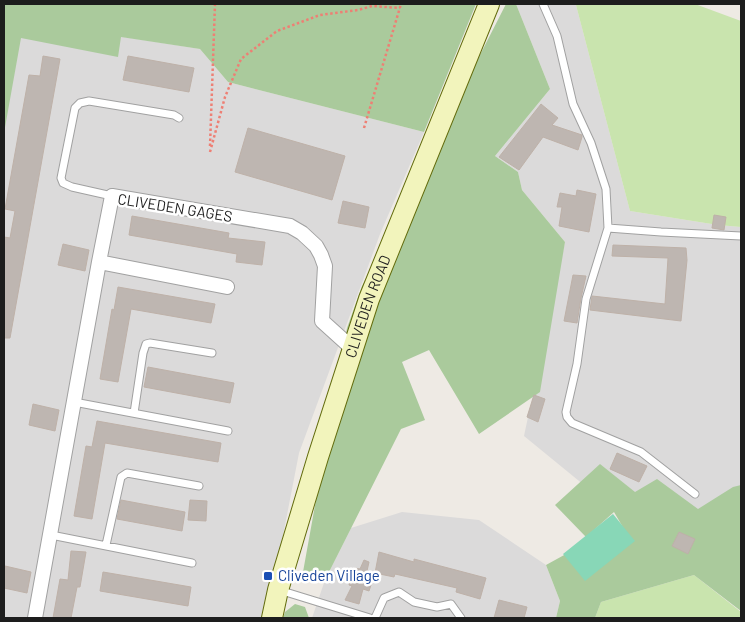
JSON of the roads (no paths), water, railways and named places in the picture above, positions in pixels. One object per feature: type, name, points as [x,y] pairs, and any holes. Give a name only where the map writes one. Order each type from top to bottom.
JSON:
[{"type":"street","name":"CLIVEDEN ROAD","points":[[272,618],[278,590],[318,457],[369,299],[489,4]]},
{"type":"street","name":"CLIVEDEN GAGES","points":[[36,618],[112,196],[290,226],[302,233],[316,246],[325,266],[322,321],[353,349]]},
{"type":"street","points":[[99,262],[227,287]]},
{"type":"lane","points":[[543,4],[557,36],[573,104],[591,143],[606,189],[608,228],[586,299],[577,364],[566,412],[567,418],[572,423],[641,452],[695,494]]},
{"type":"lane","points":[[112,196],[72,187],[63,183],[61,178],[75,108],[80,103],[88,101],[174,115],[180,118]]},
{"type":"lane","points":[[608,228],[741,236]]},
{"type":"lane","points":[[134,413],[146,344],[212,353]]},
{"type":"lane","points":[[74,400],[228,431]]},
{"type":"lane","points":[[106,545],[121,477],[127,474],[199,486]]},
{"type":"lane","points":[[51,535],[192,563]]},
{"type":"lane","points":[[278,590],[370,618]]},
{"type":"lane","points":[[375,618],[384,598],[399,592],[414,602],[437,607],[450,604],[461,618]]},
{"type":"place","name":"Cliveden Village","points":[[268,576]]}]
